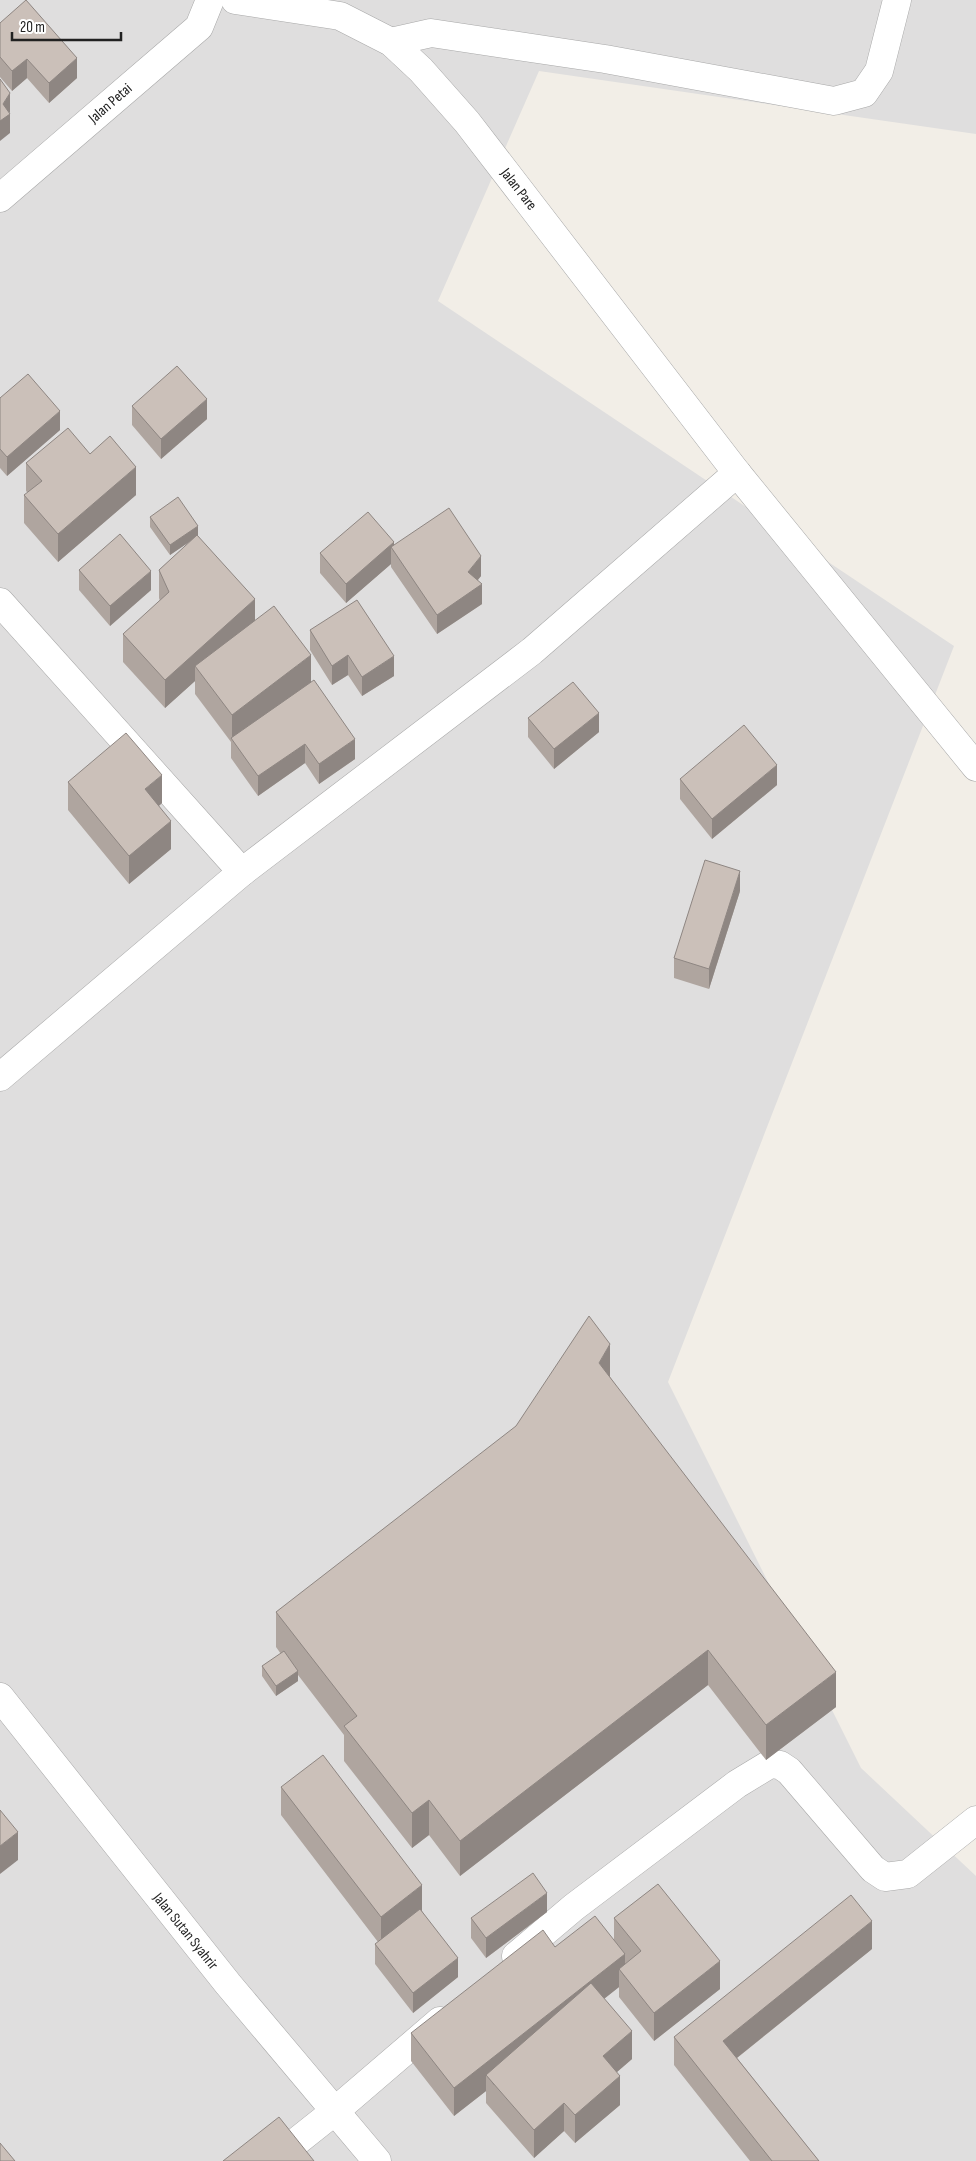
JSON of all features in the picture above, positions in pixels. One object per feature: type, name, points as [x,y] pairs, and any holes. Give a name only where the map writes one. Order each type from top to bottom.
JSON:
[{"type":"street","name":"Jalan Petai","points":[[0,198],[199,27],[210,0]]},
{"type":"street","name":"Jalan Pare","points":[[235,0],[340,16],[391,42],[421,70],[467,122],[737,473],[976,767]]},
{"type":"street","points":[[391,42],[431,33],[605,59],[834,101],[864,93],[879,72],[897,0]]},
{"type":"street","points":[[0,1077],[242,872],[532,651],[737,473]]},
{"type":"street","points":[[0,602],[242,872]]},
{"type":"street","name":"Jalan Sutan Syahrir","points":[[0,1697],[228,1984],[377,2161]]},
{"type":"street","points":[[499,1970],[574,1907],[737,1784],[770,1764],[780,1765],[790,1771],[873,1869],[885,1877],[908,1874],[976,1820]]},
{"type":"street","points":[[272,2161],[335,2111],[462,2002]]},
{"type":"shaded area","points":[[0,0],[976,0],[976,134],[539,71],[438,301],[954,646],[668,1382],[861,1768],[976,1876],[976,2161],[0,2161]]},
{"type":"building","points":[[26,0],[77,58],[49,83],[27,59],[12,71],[0,57],[0,23]]},
{"type":"building","points":[[0,79],[10,93],[3,104],[10,114],[0,121]]},
{"type":"building","points":[[177,366],[207,399],[161,439],[132,406]]},
{"type":"building","points":[[28,374],[60,411],[7,457],[0,449],[0,398]]},
{"type":"building","points":[[68,428],[90,454],[110,436],[136,467],[58,534],[24,495],[42,481],[26,463]]},
{"type":"building","points":[[178,497],[198,526],[170,545],[150,517]]},
{"type":"building","points":[[449,508],[481,556],[468,572],[482,584],[437,615],[391,547]]},
{"type":"building","points":[[368,512],[394,542],[346,584],[320,553]]},
{"type":"building","points":[[120,534],[151,571],[110,606],[79,570]]},
{"type":"building","points":[[197,535],[255,599],[165,680],[123,634],[169,592],[159,570]]},
{"type":"building","points":[[357,600],[394,656],[362,677],[348,655],[332,666],[310,630]]},
{"type":"building","points":[[274,606],[311,655],[232,715],[195,666]]},
{"type":"building","points":[[314,680],[355,739],[319,764],[305,744],[258,776],[231,738]]},
{"type":"building","points":[[573,682],[599,713],[554,749],[528,718]]},
{"type":"building","points":[[744,725],[777,765],[712,819],[680,779]]},
{"type":"building","points":[[126,733],[162,775],[145,789],[171,821],[129,856],[68,782]]},
{"type":"building","points":[[705,860],[740,871],[709,969],[674,958]]},
{"type":"building","points":[[589,1316],[610,1344],[599,1363],[836,1672],[766,1725],[708,1650],[460,1841],[429,1800],[412,1813],[344,1726],[357,1716],[276,1612],[516,1426]]},
{"type":"building","points":[[284,1651],[298,1671],[276,1686],[262,1666]]},
{"type":"building","points":[[323,1755],[422,1885],[381,1917],[281,1787]]},
{"type":"building","points":[[0,1810],[18,1832],[0,1846]]},
{"type":"building","points":[[533,1873],[547,1893],[486,1938],[471,1918]]},
{"type":"building","points":[[658,1884],[720,1961],[654,2013],[619,1969],[641,1951],[614,1918]]},
{"type":"building","points":[[851,1895],[872,1921],[723,2041],[819,2161],[772,2161],[674,2037]]},
{"type":"building","points":[[420,1909],[458,1958],[413,1993],[375,1944]]},
{"type":"building","points":[[595,1916],[625,1954],[454,2088],[411,2033],[543,1930],[555,1947]]},
{"type":"building","points":[[591,1983],[632,2031],[603,2056],[620,2076],[575,2115],[564,2103],[534,2130],[486,2075]]},
{"type":"building","points":[[279,2117],[314,2161],[223,2161]]},
{"type":"building","points":[[0,2143],[15,2161],[0,2161]]}]
